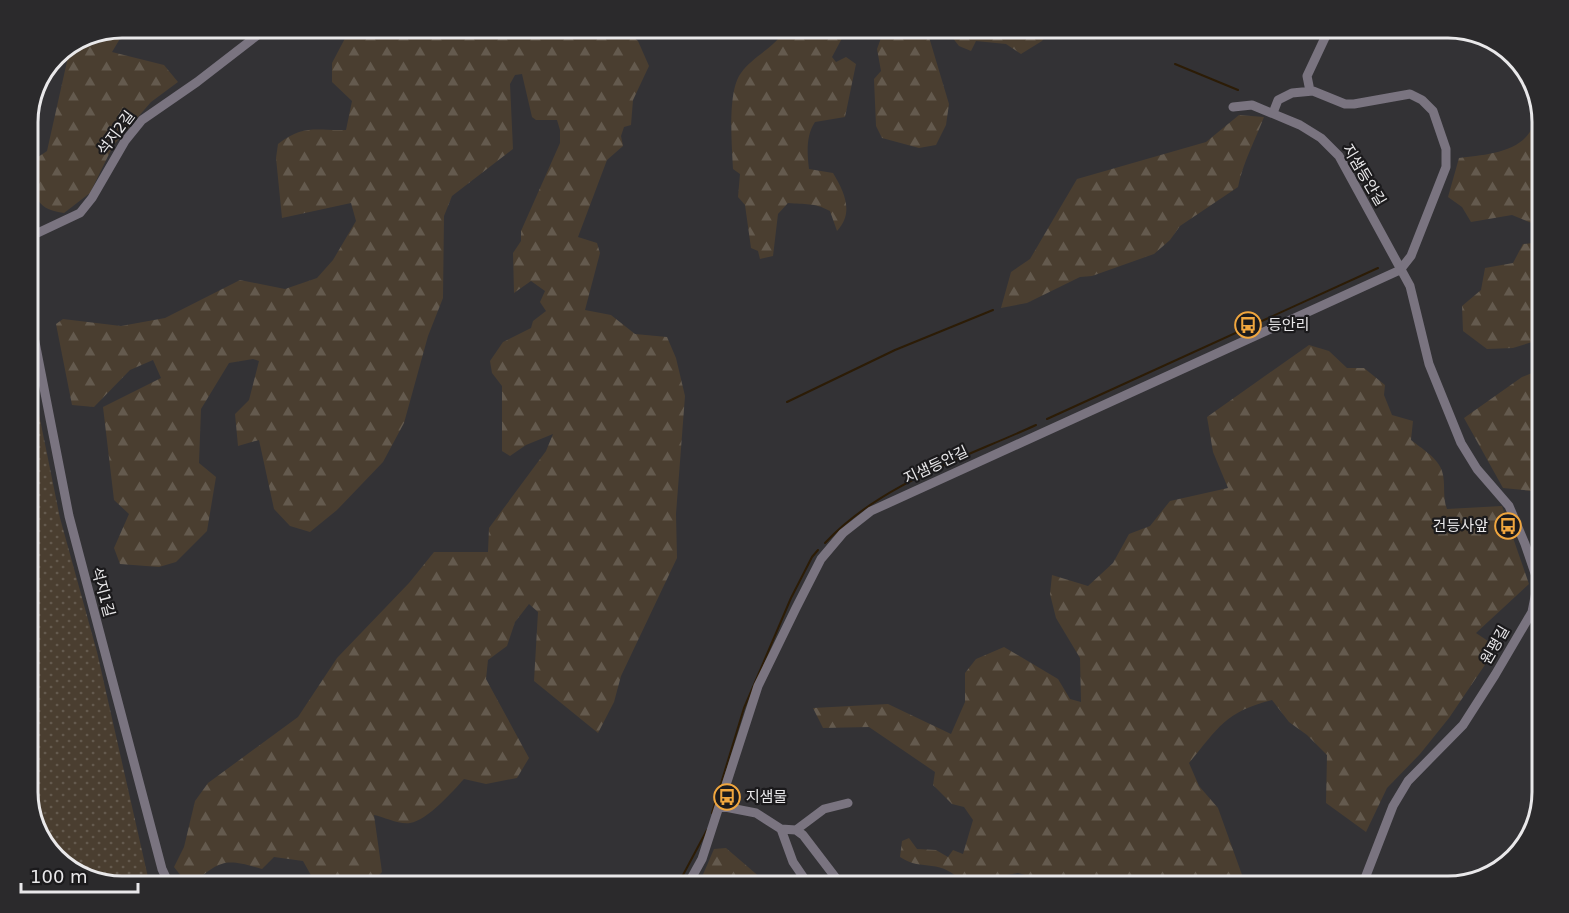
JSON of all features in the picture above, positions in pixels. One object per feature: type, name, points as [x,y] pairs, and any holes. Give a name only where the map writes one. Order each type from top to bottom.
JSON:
[{"type":"street","name":"석지2길","points":[[38,233],[80,213],[142,120],[197,82],[254,38]]},
{"type":"street","points":[[1310,92],[1307,76],[1325,38]]},
{"type":"street","points":[[1273,113],[1278,100],[1292,93],[1310,92],[1345,104],[1410,94],[1422,100],[1432,111],[1446,149],[1446,166],[1411,256],[1400,270]]},
{"type":"street","name":"지샘등안길","points":[[693,876],[702,859],[758,686],[821,559],[843,534],[871,511],[1400,270],[1338,156],[1321,138],[1273,113],[1252,105],[1233,107]]},
{"type":"street","name":"원평길","points":[[1400,270],[1410,286],[1429,364],[1461,442],[1478,469],[1509,506],[1526,544],[1532,567]]},
{"type":"street","name":"석지1길","points":[[38,357],[69,516],[85,583],[165,876]]},
{"type":"street","name":"원평길","points":[[1366,876],[1393,806],[1408,781],[1463,725],[1532,612]]},
{"type":"street","points":[[796,830],[824,809],[848,802]]},
{"type":"street","points":[[720,806],[756,813],[781,829],[796,830],[803,835],[834,876]]},
{"type":"street","points":[[781,829],[793,862],[803,876]]},
{"type":"green space","points":[[120,38],[112,52],[164,65],[178,82],[151,102],[113,146],[90,193],[64,213],[45,207],[38,200],[38,157],[47,151],[68,57],[79,49],[94,42]]},
{"type":"green space","points":[[345,38],[634,38],[638,41],[649,66],[633,100],[631,125],[624,127],[621,136],[623,146],[607,160],[578,237],[597,243],[600,253],[585,310],[611,315],[635,334],[667,337],[676,358],[685,396],[676,514],[677,558],[621,676],[614,702],[598,733],[534,681],[538,612],[529,604],[515,622],[507,646],[488,660],[486,679],[529,758],[517,778],[486,784],[464,779],[439,805],[417,821],[402,823],[374,815],[382,872],[378,876],[311,876],[303,861],[274,857],[262,869],[230,863],[216,866],[202,876],[181,876],[174,867],[184,847],[195,801],[208,783],[298,717],[337,658],[409,583],[434,552],[488,552],[489,528],[546,451],[553,434],[526,445],[510,456],[502,451],[502,386],[492,373],[490,361],[503,342],[531,328],[533,321],[546,311],[540,302],[545,291],[531,281],[514,293],[513,253],[521,241],[521,231],[560,143],[560,130],[557,120],[536,120],[532,117],[522,74],[515,75],[510,84],[513,149],[452,196],[444,216],[443,298],[428,336],[404,423],[383,462],[337,510],[310,532],[290,526],[274,509],[259,440],[238,446],[235,414],[249,400],[259,361],[253,359],[229,363],[201,409],[199,463],[216,477],[207,531],[176,562],[159,567],[120,564],[114,548],[129,514],[114,500],[103,407],[161,378],[153,360],[130,370],[94,407],[72,405],[56,324],[63,319],[121,326],[165,318],[240,280],[285,289],[317,278],[333,260],[356,221],[351,203],[282,218],[276,158],[278,144],[295,134],[311,130],[346,130],[352,101],[332,82],[332,63]]},
{"type":"green space","points":[[779,38],[842,38],[832,57],[836,62],[846,57],[856,64],[845,117],[815,122],[810,133],[808,151],[809,169],[833,173],[844,195],[846,210],[842,224],[837,231],[830,211],[814,205],[788,203],[778,214],[773,256],[760,259],[758,251],[751,248],[745,205],[738,197],[740,174],[733,169],[732,105],[741,73]]},
{"type":"green space","points":[[881,38],[929,38],[949,104],[946,125],[936,145],[919,148],[882,138],[876,126],[874,79],[881,71],[877,49]]},
{"type":"green space","points":[[953,38],[1044,38],[1021,54],[1006,44],[976,41],[971,51],[959,46]]},
{"type":"green space","points":[[1239,115],[1264,117],[1246,160],[1238,187],[1180,226],[1170,240],[1154,254],[1092,276],[1080,277],[1027,303],[1001,308],[1011,272],[1030,259],[1077,179],[1206,142]]},
{"type":"green space","points":[[1531,129],[1531,223],[1512,215],[1471,222],[1462,207],[1448,197],[1459,158],[1502,151],[1521,142]]},
{"type":"green space","points":[[1531,243],[1531,342],[1513,348],[1487,349],[1463,331],[1462,306],[1481,290],[1485,268],[1513,263],[1523,244]]},
{"type":"green space","points":[[1309,345],[1329,351],[1347,368],[1364,368],[1385,385],[1384,395],[1392,415],[1413,421],[1411,440],[1440,466],[1447,509],[1502,506],[1529,584],[1476,633],[1497,647],[1449,718],[1420,754],[1387,788],[1366,832],[1326,803],[1327,755],[1307,735],[1289,722],[1272,700],[1243,710],[1224,722],[1189,763],[1199,786],[1218,808],[1242,876],[1029,876],[1018,873],[1002,876],[956,876],[940,867],[908,862],[900,857],[902,841],[909,838],[917,849],[936,850],[948,857],[953,850],[963,854],[973,820],[964,807],[952,804],[933,785],[935,772],[869,727],[823,728],[813,708],[888,704],[951,734],[965,702],[965,673],[976,659],[1004,647],[1058,679],[1070,699],[1081,702],[1080,658],[1056,618],[1050,594],[1052,575],[1088,586],[1113,563],[1129,534],[1150,526],[1170,501],[1228,488],[1213,452],[1207,417]]},
{"type":"green space","points":[[1531,373],[1532,491],[1503,488],[1464,418],[1522,377]]},
{"type":"green space","points":[[38,409],[60,518],[97,652],[148,876],[110,875],[79,864],[62,851],[52,838],[46,829],[39,808]]},
{"type":"green space","points":[[726,848],[758,876],[702,876],[714,849]]},
{"type":"waterway","points":[[1175,64],[1238,90]]},
{"type":"waterway","points":[[1047,419],[1378,268]]},
{"type":"waterway","points":[[787,402],[895,350],[993,310]]},
{"type":"waterway","points":[[825,543],[847,522],[897,488],[952,461],[1036,425]]},
{"type":"waterway","points":[[712,813],[744,708],[791,598],[818,550]]},
{"type":"waterway","points":[[682,876],[707,830]]},
{"type":"place","name":"등안리","points":[[1248,325]]},
{"type":"place","name":"건등사앞","points":[[1508,526]]},
{"type":"place","name":"지샘물","points":[[727,797]]}]
